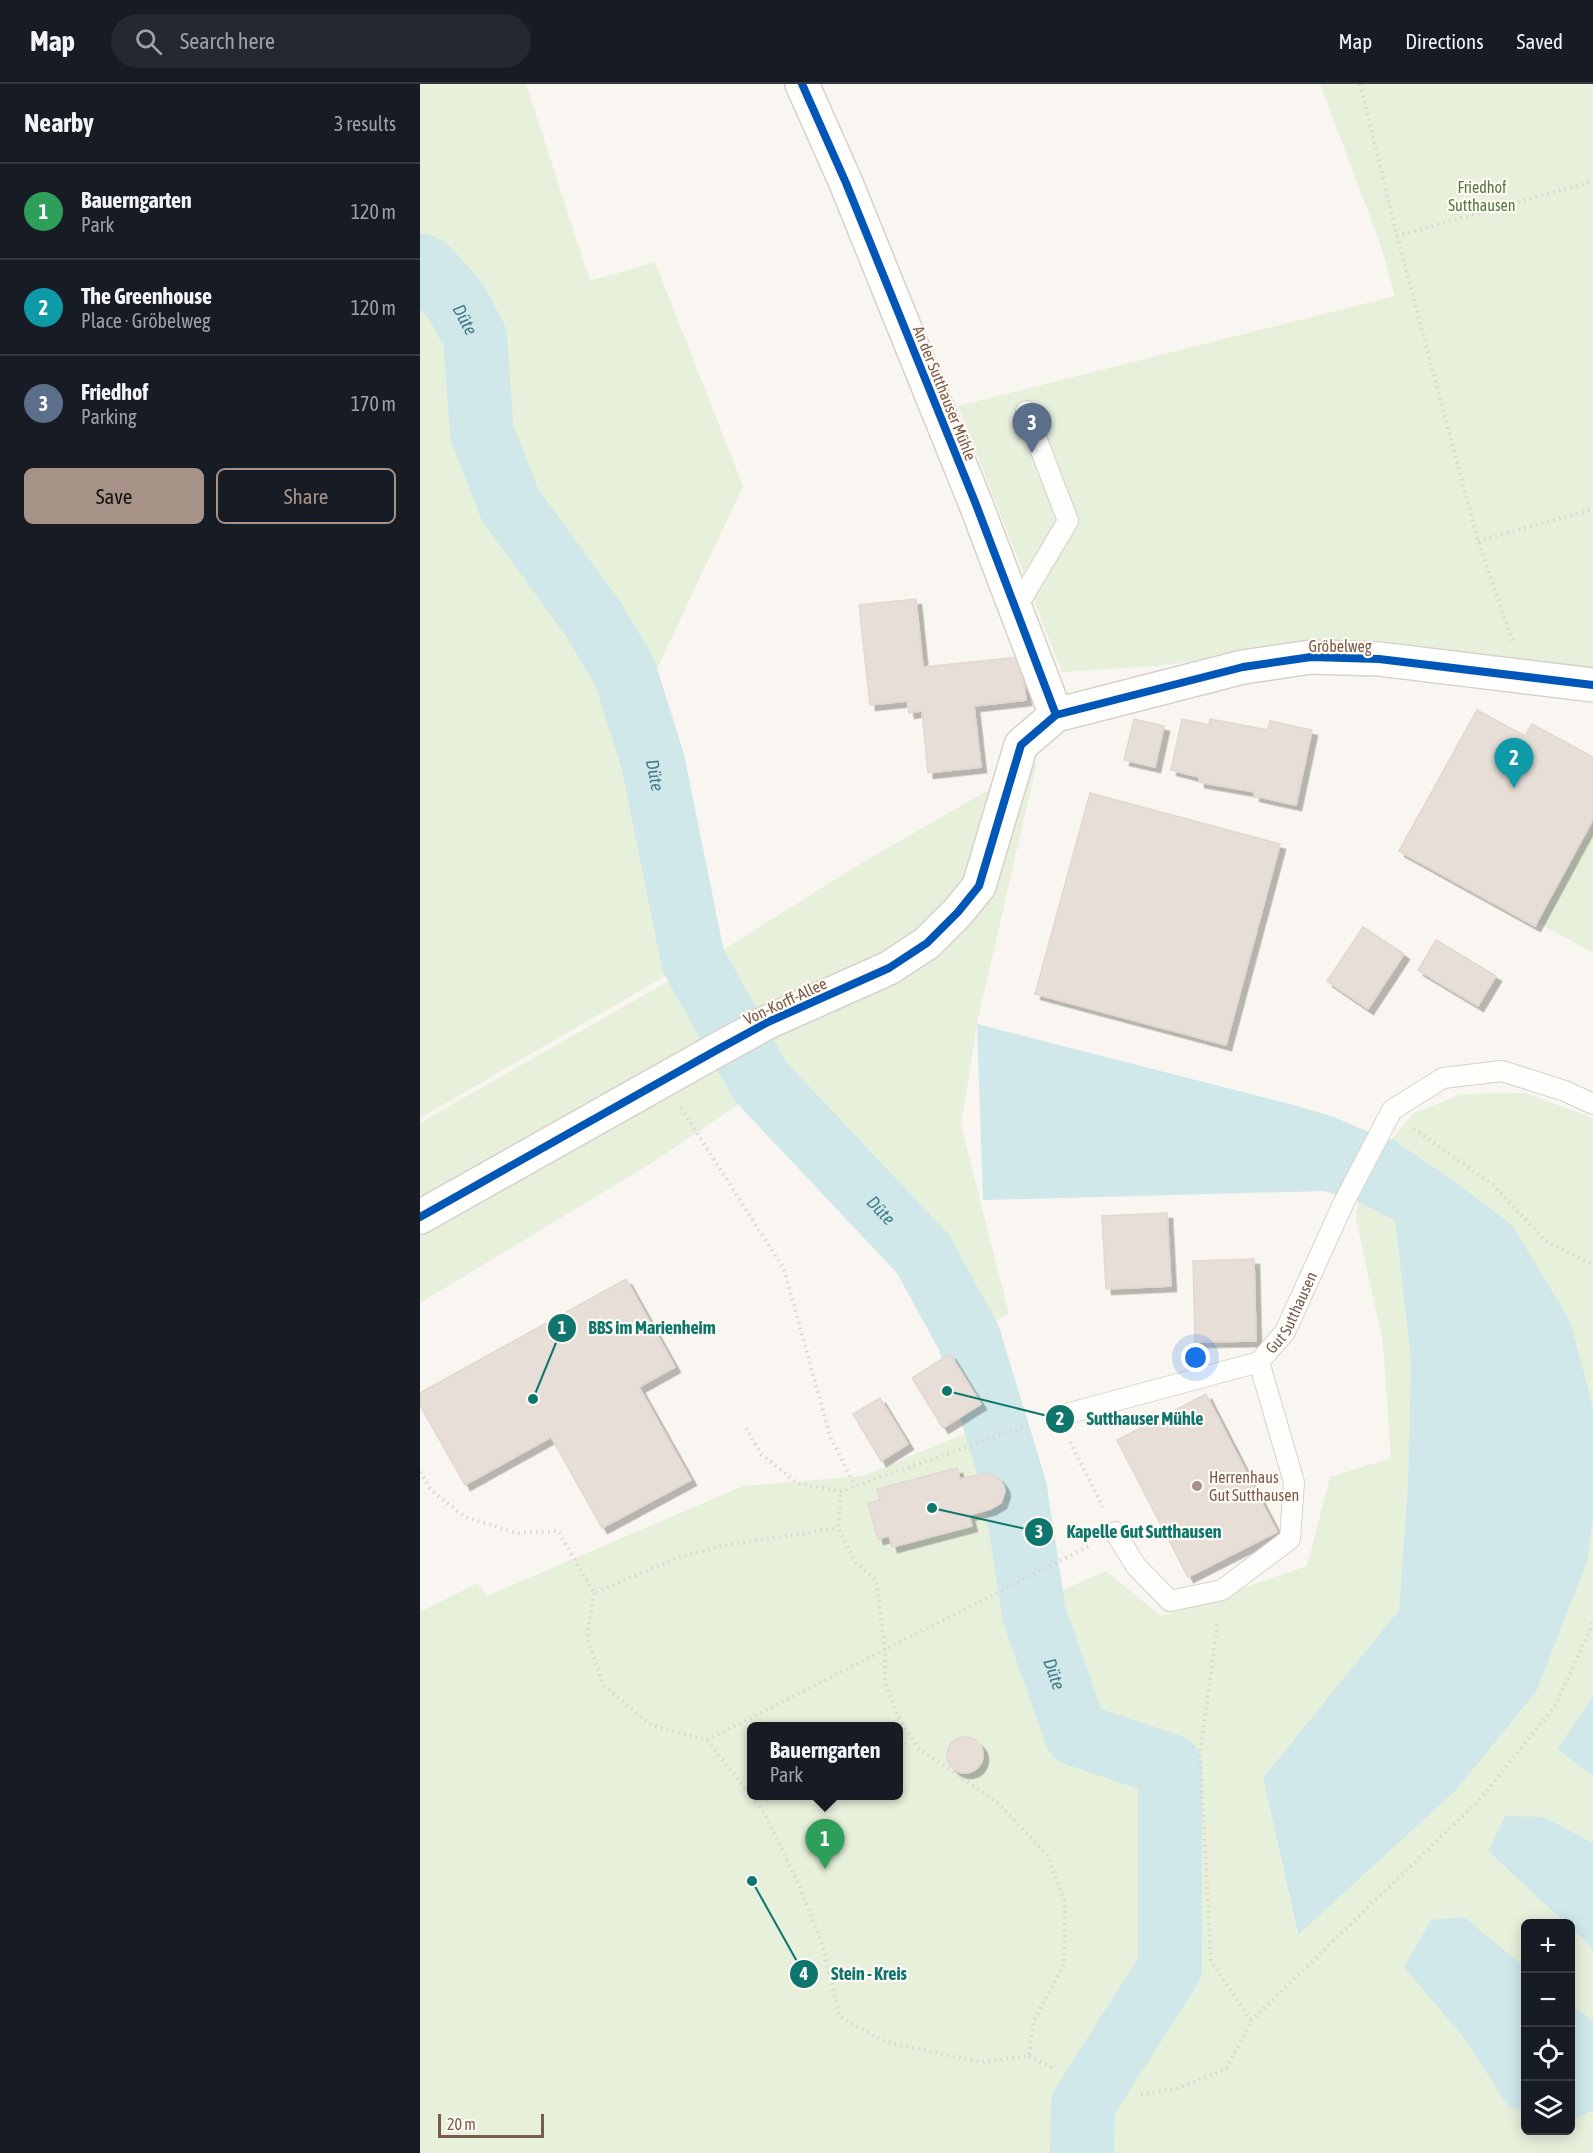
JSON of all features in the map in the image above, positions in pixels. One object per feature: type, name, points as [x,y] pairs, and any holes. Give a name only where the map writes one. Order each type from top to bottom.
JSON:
[{"type":"street","name":"An der Sutthauser Mühle","points":[[802,84],[846,183],[970,491],[1056,715]]},
{"type":"street","name":"Gröbelweg","points":[[1056,715],[1243,668],[1311,657],[1379,659],[1593,685]]},
{"type":"street","name":"Von-Korff-Allee","points":[[420,1217],[768,1022],[889,968],[927,943],[958,912],[979,886],[1021,745],[1056,715]]},
{"type":"lane","points":[[1015,610],[1068,521],[1026,411]]},
{"type":"lane","points":[[1386,1121],[1392,1110],[1443,1078],[1502,1071],[1564,1091],[1593,1104]]},
{"type":"lane","name":"Gut Sutthausen","points":[[1059,1416],[1259,1362],[1285,1332],[1344,1202],[1386,1121]]},
{"type":"lane","points":[[1116,1532],[1136,1566],[1170,1601],[1222,1590],[1290,1539],[1294,1482],[1259,1362]]},
{"type":"path","points":[[1360,84],[1397,236],[1478,541],[1515,648],[1511,675]]},
{"type":"path","points":[[1397,236],[1593,181]]},
{"type":"path","points":[[1478,541],[1593,509]]},
{"type":"path","points":[[663,1080],[784,1269],[830,1436],[855,1486]]},
{"type":"path","points":[[1386,1121],[1493,1185],[1547,1242],[1593,1265]]},
{"type":"path","points":[[707,1740],[1116,1532],[1059,1416]]},
{"type":"path","points":[[746,1428],[761,1454],[798,1483],[841,1491],[1018,1429]]},
{"type":"path","points":[[420,1472],[430,1490],[465,1517],[516,1533],[558,1531],[594,1593],[587,1637],[603,1685],[651,1725],[707,1740],[747,1791]]},
{"type":"path","points":[[841,1491],[838,1528],[855,1562],[876,1580],[885,1650],[885,1683],[902,1722]]},
{"type":"path","points":[[594,1593],[677,1558],[721,1546],[838,1528]]},
{"type":"path","points":[[1222,1590],[1200,1754],[1211,1961],[1251,2021]]},
{"type":"path","points":[[1141,2094],[1176,2089],[1226,2069],[1251,2021],[1482,1797],[1555,1706],[1593,1623]]},
{"type":"path","points":[[903,1724],[918,1749],[998,1803],[1047,1855],[1065,1902],[1064,1964],[1033,2022],[1029,2056]]},
{"type":"path","points":[[754,1800],[765,1814],[799,1885],[822,1944],[840,2017],[886,2042],[980,2062],[1029,2056],[1053,2068]]},
{"type":"green space","points":[[420,84],[526,84],[590,281],[655,262],[743,486],[649,686],[596,686],[653,762],[693,960],[420,1118]]},
{"type":"green space","name":"Friedhof Sutthausen","points":[[1320,84],[1593,84],[1593,670],[1354,643],[1155,666],[1062,672],[958,406],[1395,296],[1380,243]]},
{"type":"green space","points":[[1037,762],[978,1019],[961,1124],[1009,1314],[960,1339],[754,1094],[650,1164],[420,1303],[420,1123],[723,950],[860,864]]},
{"type":"green space","points":[[1593,825],[1593,953],[1537,922]]},
{"type":"green space","points":[[1525,1093],[1593,1118],[1593,1408],[1571,1323],[1450,1178],[1392,1139],[1413,1114],[1459,1095]]},
{"type":"green space","points":[[1358,1202],[1395,1221],[1411,1360],[1408,1483],[1399,1611],[1263,1778],[1297,1934],[1587,1562],[1593,1519],[1593,1696],[1557,1749],[1593,1776],[1593,1843],[1544,1817],[1488,1851],[1561,1919],[1521,1919],[1521,1964],[1464,1917],[1464,2038],[1509,2108],[1521,2110],[1521,2135],[1575,2135],[1575,2118],[1579,2118],[1593,2110],[1593,2153],[1094,2153],[1092,2108],[1117,2063],[1176,1972],[1177,1763],[1078,1722],[1040,1600],[1106,1571],[1161,1616],[1307,1566],[1330,1477],[1391,1458],[1383,1343],[1356,1219]]},
{"type":"green space","points":[[988,1424],[1010,1490],[1027,1615],[1070,1741],[1161,1773],[1160,1965],[1074,2102],[1073,2153],[420,2153],[420,1612],[478,1583],[487,1596],[743,1486],[863,1476]]},
{"type":"green space","points":[[1575,1933],[1593,1949],[1593,2021],[1575,2006]]},
{"type":"water","points":[[977,1024],[1286,1103],[1331,1116],[1388,1140],[1392,1139],[1450,1178],[1512,1225],[1571,1323],[1593,1408],[1593,1520],[1587,1562],[1536,1692],[1456,1790],[1298,1935],[1263,1778],[1399,1610],[1408,1483],[1411,1360],[1395,1221],[1358,1202],[1324,1191],[983,1200]]},
{"type":"water","points":[[1593,1696],[1593,1776],[1557,1749]]},
{"type":"water","points":[[1505,1816],[1544,1817],[1593,1843],[1593,1949],[1575,1932],[1575,1919],[1561,1919],[1488,1851]]},
{"type":"water","points":[[1464,1917],[1521,1964],[1521,2110],[1509,2108],[1464,2038],[1404,1967],[1431,1920]]},
{"type":"water","points":[[1575,2007],[1593,2021],[1593,2110],[1579,2118],[1575,2118]]},
{"type":"building","points":[[916,599],[923,667],[1021,657],[1026,700],[974,706],[981,767],[928,773],[922,711],[909,713],[907,701],[870,705],[859,605]]},
{"type":"building","points":[[1477,710],[1525,736],[1532,724],[1593,757],[1593,819],[1535,926],[1399,851]]},
{"type":"building","points":[[1134,719],[1164,726],[1155,767],[1124,760]]},
{"type":"building","points":[[1182,719],[1209,725],[1210,719],[1268,730],[1270,721],[1312,730],[1296,805],[1254,796],[1255,792],[1199,782],[1199,777],[1171,770]]},
{"type":"building","points":[[1090,793],[1280,844],[1226,1045],[1035,994]]},
{"type":"building","points":[[1363,927],[1404,954],[1368,1009],[1327,981]]},
{"type":"building","points":[[1436,940],[1496,976],[1478,1006],[1418,970]]},
{"type":"building","points":[[1167,1213],[1171,1286],[1106,1289],[1102,1216]]},
{"type":"building","points":[[1254,1259],[1256,1341],[1195,1342],[1193,1261]]},
{"type":"building","points":[[626,1279],[675,1367],[639,1387],[691,1480],[602,1528],[551,1437],[465,1485],[420,1405],[420,1393]]},
{"type":"building","points":[[950,1354],[981,1404],[943,1428],[912,1378]]},
{"type":"building","name":"Herrenhaus Gut Sutthausen","points":[[1206,1394],[1277,1532],[1188,1577],[1117,1440]]},
{"type":"building","points":[[880,1398],[908,1444],[881,1461],[853,1414]]},
{"type":"building","points":[[957,1468],[960,1479],[988,1473],[998,1477],[1005,1492],[1001,1503],[991,1509],[969,1515],[972,1526],[892,1547],[889,1536],[878,1539],[868,1503],[880,1500],[877,1489]]},
{"type":"building","points":[[965,1737],[978,1742],[983,1755],[978,1768],[965,1773],[952,1768],[947,1755],[952,1742]]},
{"type":"waterway","name":"Düte","points":[[420,265],[427,269],[456,301],[475,337],[482,433],[510,505],[594,620],[625,673],[653,762],[693,960],[760,1081],[923,1254],[969,1338],[1015,1489],[1034,1614],[1076,1734],[1170,1766],[1170,1968],[1083,2104],[1082,2153]]},
{"type":"cycle path","points":[[802,84],[846,183],[975,502],[1056,715]]},
{"type":"cycle path","points":[[420,1217],[768,1022],[889,968],[927,943],[958,912],[979,886],[1021,745],[1056,715],[1243,667],[1311,657],[1379,659],[1593,685]]},
{"type":"place","name":"Friedhof","points":[[1032,453]]},
{"type":"place","name":"The Greenhouse","points":[[1514,788]]},
{"type":"place","name":"Sutthauser Mühle","points":[[947,1391]]},
{"type":"place","name":"BBS im Marienheim","points":[[533,1399]]},
{"type":"place","name":"Herrenhaus Gut Sutthausen","points":[[1197,1486]]},
{"type":"place","name":"Kapelle Gut Sutthausen","points":[[932,1508]]},
{"type":"place","name":"Bauerngarten","points":[[825,1869]]},
{"type":"place","name":"Stein - Kreis","points":[[752,1881]]}]
